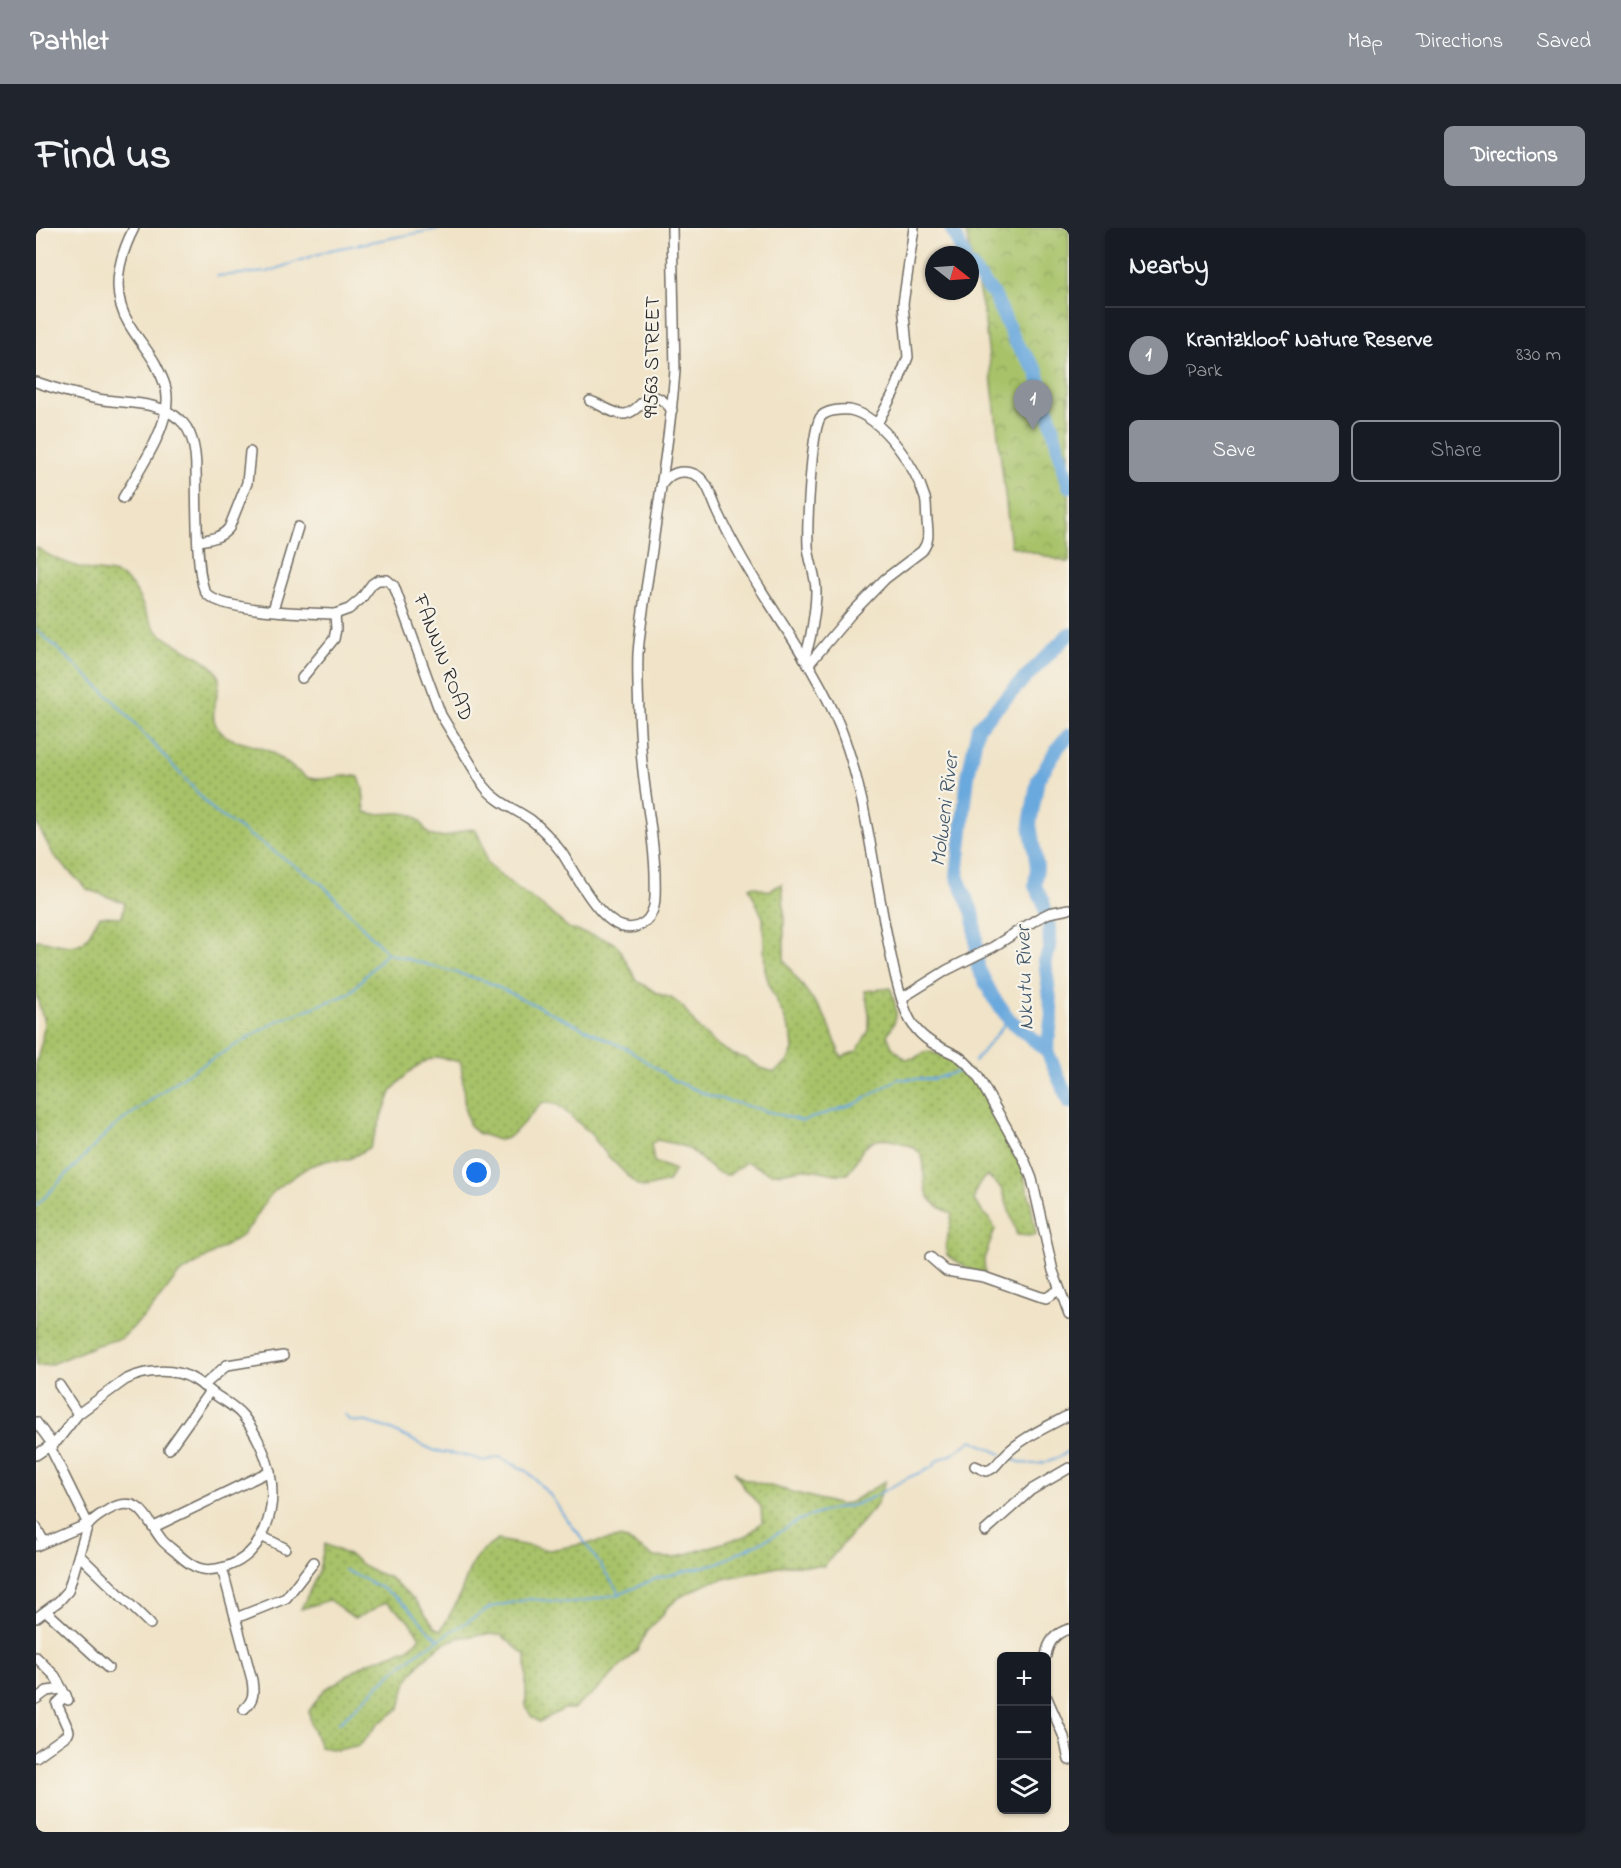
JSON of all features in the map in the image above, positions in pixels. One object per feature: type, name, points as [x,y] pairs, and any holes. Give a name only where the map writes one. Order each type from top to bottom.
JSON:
[{"type":"street","points":[[123,498],[157,439],[166,410],[167,396],[163,380],[152,358],[129,325],[119,301],[119,266],[134,228]]},
{"type":"street","name":"99563 STREET","points":[[660,486],[672,410],[675,370],[672,228]]},
{"type":"street","points":[[877,424],[888,406],[908,357],[903,304],[914,228]]},
{"type":"street","points":[[36,382],[95,399],[156,406],[183,422],[192,442],[196,462],[201,582],[205,591],[217,601],[227,604],[334,614],[336,628],[334,639],[302,678]]},
{"type":"street","points":[[590,401],[625,414],[633,411],[645,399],[653,397],[663,401],[672,410]]},
{"type":"street","points":[[848,410],[877,424],[903,456],[925,498],[928,539],[922,551],[885,579],[806,661],[816,589],[808,544],[811,477],[819,420],[825,414],[848,410]]},
{"type":"street","points":[[199,541],[217,538],[229,528],[247,483],[250,452]]},
{"type":"street","points":[[660,486],[672,474],[682,471],[697,474],[706,483],[738,552],[806,661],[840,728],[863,805],[894,969],[902,998],[913,1026],[925,1039],[957,1055],[977,1075],[1019,1150],[1032,1179],[1048,1254],[1069,1314]]},
{"type":"street","name":"FANNIN ROAD","points":[[334,614],[356,604],[378,580],[390,582],[394,586],[441,715],[477,777],[493,796],[530,819],[547,835],[561,852],[592,900],[611,922],[627,928],[635,928],[648,919],[654,906],[655,895],[653,851],[641,755],[638,656],[660,486]]},
{"type":"street","points":[[273,610],[298,527]]},
{"type":"street","points":[[902,998],[1046,915],[1069,909]]},
{"type":"street","points":[[930,1257],[946,1271],[984,1277],[1038,1296],[1046,1298],[1059,1290]]},
{"type":"street","points":[[169,1449],[207,1388],[227,1365],[283,1356]]},
{"type":"street","points":[[36,1455],[52,1446],[78,1414],[125,1380],[133,1376],[166,1371],[176,1372],[207,1388],[243,1415],[270,1471],[271,1499],[262,1537],[249,1554],[222,1568],[192,1567],[162,1540],[142,1510],[126,1504],[117,1505],[88,1524],[40,1544],[36,1527]]},
{"type":"street","points":[[59,1385],[78,1414]]},
{"type":"street","points":[[975,1466],[986,1471],[993,1469],[1015,1446],[1069,1415]]},
{"type":"street","points":[[36,1422],[52,1446],[88,1524],[68,1591],[36,1618]]},
{"type":"street","points":[[986,1531],[1031,1490],[1069,1468]]},
{"type":"street","points":[[154,1527],[270,1471]]},
{"type":"street","points":[[262,1537],[285,1548]]},
{"type":"street","points":[[79,1555],[150,1624]]},
{"type":"street","points":[[236,1618],[286,1598],[314,1562]]},
{"type":"street","points":[[222,1568],[254,1689],[252,1700],[244,1709]]},
{"type":"street","points":[[46,1611],[108,1668]]},
{"type":"street","points":[[1047,1652],[1051,1639],[1060,1631],[1069,1629]]},
{"type":"street","points":[[36,1657],[55,1676],[65,1695]]},
{"type":"street","points":[[36,1699],[47,1691],[65,1695]]},
{"type":"street","points":[[36,1757],[69,1732],[57,1704],[65,1695]]},
{"type":"street","points":[[1049,1706],[1064,1737],[1069,1760]]},
{"type":"green space","points":[[965,228],[1069,228],[1069,563],[1011,546],[984,315],[979,292],[979,246],[969,246]]},
{"type":"green space","points":[[36,547],[69,564],[117,574],[131,584],[159,633],[205,661],[216,671],[219,685],[214,717],[216,725],[226,736],[271,752],[309,778],[359,777],[363,789],[365,812],[412,815],[420,821],[430,835],[434,836],[445,837],[470,829],[476,830],[487,863],[497,873],[570,929],[608,940],[617,945],[637,981],[671,998],[683,1007],[698,1028],[715,1044],[761,1068],[774,1072],[787,1063],[793,1050],[792,1038],[770,988],[765,970],[763,918],[749,888],[754,886],[767,891],[782,884],[784,959],[823,1013],[841,1057],[857,1051],[869,1030],[865,991],[891,988],[896,1017],[887,1035],[892,1047],[906,1059],[928,1051],[954,1060],[970,1071],[1021,1164],[1036,1234],[1017,1235],[1002,1189],[988,1176],[978,1186],[974,1200],[995,1229],[984,1259],[985,1274],[967,1268],[947,1255],[946,1246],[952,1214],[936,1205],[929,1197],[925,1187],[922,1156],[909,1145],[888,1140],[878,1140],[868,1144],[847,1174],[805,1169],[772,1173],[746,1162],[729,1175],[712,1169],[686,1147],[657,1140],[651,1144],[654,1162],[675,1170],[668,1182],[645,1188],[637,1185],[607,1155],[589,1132],[558,1105],[543,1102],[513,1134],[505,1139],[498,1140],[478,1133],[470,1126],[465,1110],[461,1062],[437,1057],[427,1060],[410,1071],[392,1090],[370,1147],[348,1160],[329,1160],[310,1166],[277,1188],[240,1237],[178,1275],[150,1311],[122,1338],[97,1345],[49,1365],[36,1366],[36,1064],[44,1022],[36,994],[36,940],[67,946],[79,944],[86,939],[100,916],[122,917],[125,903],[87,889],[54,856],[36,822]]},
{"type":"green space","points":[[734,1471],[744,1479],[841,1505],[851,1502],[885,1481],[877,1504],[824,1566],[787,1565],[710,1582],[680,1597],[646,1632],[638,1649],[598,1689],[573,1709],[564,1709],[539,1722],[531,1716],[526,1706],[526,1656],[501,1635],[487,1634],[457,1638],[440,1646],[421,1662],[407,1681],[400,1708],[379,1723],[360,1745],[338,1750],[320,1747],[311,1725],[309,1711],[324,1690],[367,1663],[409,1648],[420,1637],[410,1621],[386,1602],[354,1618],[329,1600],[301,1609],[318,1573],[325,1544],[352,1557],[368,1569],[390,1578],[414,1599],[436,1628],[441,1630],[457,1602],[473,1562],[482,1551],[498,1540],[549,1550],[619,1538],[627,1540],[654,1557],[674,1558],[748,1535],[762,1522],[761,1507],[745,1489]]},
{"type":"waterway","points":[[217,276],[267,272],[330,250],[443,228]]},
{"type":"waterway","name":"Molweni River","points":[[951,228],[960,246]]},
{"type":"waterway","name":"Molweni River","points":[[979,277],[994,295],[1016,343],[1037,371],[1069,486]]},
{"type":"waterway","points":[[36,629],[115,702],[215,812],[322,884],[387,953],[485,981],[631,1051],[673,1080],[710,1096],[803,1121],[857,1103],[898,1079],[934,1079],[966,1069]]},
{"type":"waterway","name":"Molweni River","points":[[1069,634],[978,727],[968,776],[957,876],[974,916],[978,968],[993,997],[1009,1019],[1047,1051],[1069,1102]]},
{"type":"waterway","name":"Nkutu River","points":[[1047,1051],[1052,1014],[1045,961],[1050,948],[1049,927],[1043,901],[1035,886],[1037,867],[1030,824],[1038,779],[1059,746],[1069,735]]},
{"type":"waterway","points":[[36,1206],[111,1129],[188,1073],[277,1021],[349,994],[386,953]]},
{"type":"waterway","points":[[974,1062],[1009,1019]]},
{"type":"waterway","name":"Molweni River","points":[[1065,1093],[1069,1091]]},
{"type":"waterway","points":[[344,1414],[350,1421],[367,1422],[387,1428],[435,1451],[484,1461],[499,1457],[527,1471],[551,1496],[620,1594]]},
{"type":"waterway","points":[[339,1723],[394,1671],[417,1653],[491,1607],[530,1599],[575,1603],[620,1594],[657,1578],[718,1563],[775,1535],[799,1520],[854,1505],[875,1496],[931,1468],[938,1460],[953,1454],[972,1440],[1001,1454]]},
{"type":"waterway","points":[[1007,1457],[1023,1463],[1039,1464],[1055,1459],[1069,1450]]},
{"type":"waterway","points":[[344,1570],[395,1597],[439,1639]]},
{"type":"place","name":"Krantzkloof Nature Reserve","points":[[1033,430]]}]
